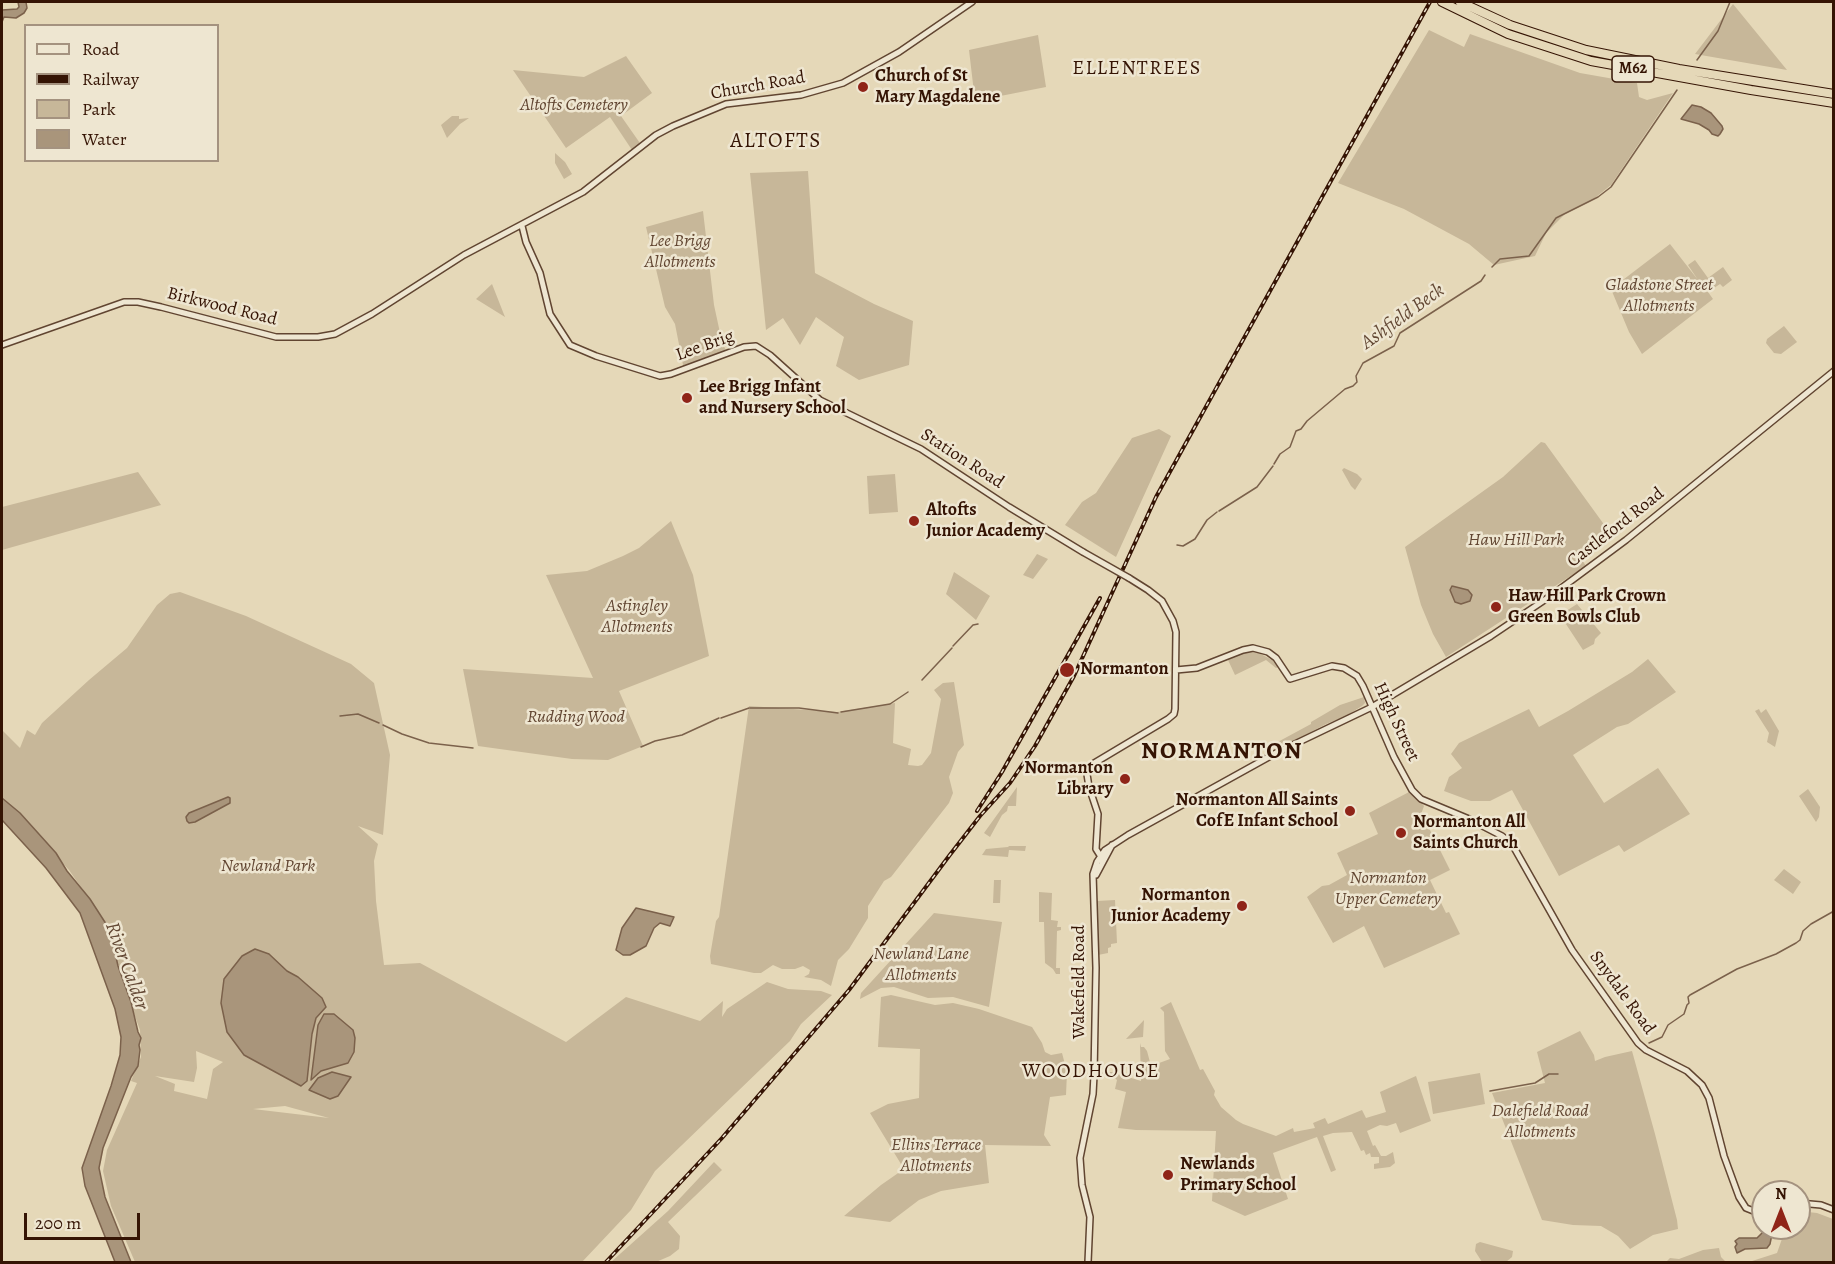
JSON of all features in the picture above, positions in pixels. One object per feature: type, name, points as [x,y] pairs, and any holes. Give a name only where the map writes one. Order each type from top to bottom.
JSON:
[{"type":"highway","name":"M62","points":[[1442,2],[1508,34],[1591,61],[1833,105]]},
{"type":"highway","name":"M62","points":[[1460,2],[1510,25],[1586,50],[1678,69],[1833,94]]},
{"type":"street","name":"Church Road","points":[[522,226],[583,192],[656,135],[673,126],[720,106],[801,94],[843,83],[899,52],[972,2]]},
{"type":"street","name":"Birkwood Road","points":[[2,345],[124,302],[138,302],[161,307],[276,337],[318,337],[335,334],[372,314],[446,266],[522,226]]},
{"type":"street","name":"Lee Brig","points":[[522,226],[526,242],[540,273],[550,314],[570,345],[580,351],[652,375],[671,374],[735,350],[756,346],[770,355],[820,400]]},
{"type":"street","name":"Castleford Road","points":[[1110,846],[1276,753],[1372,707],[1491,636],[1579,577],[1833,371]]},
{"type":"street","name":"Station Road","points":[[820,400],[921,449],[1009,507],[1153,593],[1167,608],[1176,633],[1175,711],[1168,719],[1086,768],[1089,787],[1098,814],[1097,846]]},
{"type":"street","name":"High Street","points":[[1176,670],[1197,668],[1242,650],[1258,649],[1276,658],[1290,679],[1323,668],[1344,668],[1361,681],[1394,757],[1412,790],[1421,799],[1432,804]]},
{"type":"street","name":"Snydale Road","points":[[1432,804],[1468,819],[1502,836],[1512,844],[1572,950],[1631,1035],[1646,1050],[1687,1071],[1702,1085],[1709,1098],[1724,1156],[1739,1197],[1746,1208],[1751,1210]]},
{"type":"street","points":[[1097,846],[1110,846]]},
{"type":"street","points":[[1097,846],[1103,857]]},
{"type":"street","points":[[1094,869],[1097,846]]},
{"type":"street","points":[[1094,869],[1110,846]]},
{"type":"street","points":[[1094,878],[1103,857]]},
{"type":"street","name":"Wakefield Road","points":[[1088,1263],[1091,1238],[1090,1217],[1082,1185],[1080,1158],[1093,1094],[1094,1075],[1096,968],[1094,869]]},
{"type":"street","points":[[1811,1204],[1833,1210]]},
{"type":"green space","points":[[1733,4],[1787,70],[1695,54]]},
{"type":"green space","points":[[1429,30],[1464,47],[1470,34],[1580,73],[1637,83],[1639,97],[1647,100],[1673,93],[1611,185],[1591,201],[1565,214],[1546,233],[1535,256],[1494,265],[1469,244],[1404,209],[1338,183]]},
{"type":"green space","points":[[1038,35],[1046,87],[975,101],[969,50]]},
{"type":"green space","name":"Altofts Cemetery","points":[[626,56],[652,93],[621,116],[642,146],[634,153],[610,117],[566,148],[513,70],[584,77]]},
{"type":"green space","points":[[452,116],[459,116],[459,119],[469,118],[447,138],[441,125]]},
{"type":"green space","points":[[555,153],[565,162],[572,174],[564,179],[555,163]]},
{"type":"green space","points":[[808,171],[815,273],[874,304],[913,321],[909,365],[859,380],[836,366],[844,337],[816,317],[800,345],[783,318],[766,330],[750,173]]},
{"type":"green space","name":"Lee Brigg Allotments","points":[[703,211],[714,305],[722,342],[727,353],[684,370],[675,324],[665,307],[646,227]]},
{"type":"green space","name":"Gladstone Street Allotments","points":[[1670,244],[1698,280],[1688,265],[1695,260],[1708,278],[1723,267],[1732,280],[1723,287],[1720,284],[1708,292],[1713,299],[1642,354],[1629,332],[1611,289]]},
{"type":"green space","points":[[492,284],[503,312],[505,317],[476,299]]},
{"type":"green space","points":[[1784,326],[1797,342],[1781,354],[1774,353],[1766,343],[1767,339]]},
{"type":"green space","points":[[1159,429],[1171,436],[1116,557],[1065,525],[1082,502],[1096,493],[1132,438]]},
{"type":"green space","name":"Haw Hill Park","points":[[1541,442],[1545,443],[1608,530],[1578,554],[1586,566],[1446,657],[1421,605],[1405,547],[1503,477]]},
{"type":"green space","points":[[1344,468],[1362,479],[1355,490],[1342,470]]},
{"type":"green space","points":[[138,472],[161,505],[2,550],[2,507]]},
{"type":"green space","points":[[895,474],[898,512],[869,514],[867,476]]},
{"type":"green space","points":[[671,521],[693,575],[709,656],[619,691],[643,746],[608,760],[572,759],[478,746],[463,669],[593,678],[546,575],[587,571],[623,556],[639,548]]},
{"type":"green space","points":[[1037,554],[1048,559],[1033,579],[1023,575]]},
{"type":"green space","points":[[954,572],[990,596],[976,620],[946,594]]},
{"type":"green space","name":"Newland Park","points":[[180,592],[246,616],[351,664],[374,683],[390,755],[383,835],[358,826],[378,844],[374,861],[376,901],[384,965],[420,963],[566,1042],[626,997],[700,1021],[723,1001],[722,1017],[727,1009],[767,982],[788,989],[821,991],[832,995],[801,1024],[790,1041],[655,1171],[631,1210],[582,1262],[135,1262],[111,1206],[103,1171],[107,1150],[137,1083],[131,1081],[141,1057],[140,1030],[96,909],[69,870],[2,798],[2,730],[20,748],[27,730],[35,735],[42,723],[127,648],[157,605],[170,594]],"holes":[[[196,1051],[223,1062],[213,1069],[207,1099],[174,1091],[175,1084],[155,1076],[194,1082],[197,1068]],[[285,1106],[329,1118],[253,1109]]]},
{"type":"green space","points":[[1577,604],[1601,633],[1595,639],[1594,644],[1583,650],[1560,615]]},
{"type":"green space","points":[[1257,652],[1272,660],[1278,667],[1276,668],[1266,660],[1235,675],[1228,660],[1243,653]]},
{"type":"green space","points":[[1648,659],[1676,692],[1628,724],[1617,727],[1573,755],[1604,803],[1658,768],[1690,814],[1624,852],[1619,845],[1559,876],[1512,790],[1490,801],[1471,801],[1444,791],[1449,777],[1462,768],[1451,754],[1459,743],[1529,709],[1539,727],[1632,672]]},
{"type":"green space","points":[[954,682],[964,745],[958,752],[949,777],[953,793],[949,803],[891,877],[884,881],[868,906],[868,918],[849,949],[838,960],[831,986],[821,980],[804,977],[809,974],[810,970],[803,966],[795,969],[782,969],[773,965],[761,973],[754,973],[711,964],[710,956],[716,921],[719,917],[749,706],[837,712],[895,703],[893,743],[911,749],[908,765],[918,766],[922,765],[931,753],[941,699],[934,690],[943,683]]},
{"type":"green space","points":[[1364,697],[1365,703],[1346,716],[1282,747],[1275,746],[1274,744],[1340,705]]},
{"type":"green space","points":[[1759,709],[1761,713],[1766,709],[1779,731],[1775,747],[1767,742],[1769,733],[1755,711]]},
{"type":"green space","points":[[1017,787],[1016,806],[1008,806],[990,837],[984,833]]},
{"type":"green space","points":[[1808,789],[1820,807],[1816,822],[1799,796]]},
{"type":"green space","name":"Normanton Upper Cemetery","points":[[1411,791],[1424,806],[1420,817],[1429,828],[1450,870],[1430,880],[1446,913],[1449,912],[1460,934],[1384,968],[1364,926],[1333,943],[1307,897],[1322,886],[1329,885],[1347,875],[1337,853],[1378,834],[1369,813]]},
{"type":"green space","points":[[1026,846],[1025,851],[1009,850],[1008,857],[982,855],[986,849]]},
{"type":"green space","points":[[1784,869],[1801,882],[1793,894],[1774,880]]},
{"type":"green space","points":[[994,880],[1001,880],[1000,903],[993,903]]},
{"type":"green space","points":[[1039,892],[1052,893],[1051,920],[1058,921],[1057,927],[1061,927],[1061,930],[1057,931],[1056,968],[1060,968],[1060,974],[1056,974],[1045,963],[1044,922],[1039,922]]},
{"type":"green space","points":[[1115,900],[1117,943],[1111,944],[1108,953],[1098,955],[1097,901]]},
{"type":"green space","name":"Newland Lane Allotments","points":[[934,913],[1002,922],[989,1007],[953,997],[928,998],[894,987],[881,988],[860,999],[861,993]]},
{"type":"green space","name":"Ellins Terrace Allotments","points":[[891,995],[935,1005],[953,1003],[979,1009],[1032,1027],[1045,1052],[1051,1055],[1062,1053],[1067,1072],[1066,1095],[1050,1097],[1044,1135],[1051,1146],[985,1145],[989,1183],[941,1191],[919,1200],[890,1222],[844,1216],[904,1169],[870,1113],[888,1104],[919,1098],[920,1049],[878,1047],[881,997]]},
{"type":"green space","points":[[1171,1002],[1200,1070],[1203,1069],[1221,1107],[1243,1124],[1276,1136],[1293,1128],[1294,1132],[1315,1128],[1313,1123],[1325,1118],[1328,1124],[1362,1110],[1366,1118],[1386,1112],[1380,1092],[1416,1076],[1431,1121],[1400,1133],[1396,1123],[1387,1126],[1380,1125],[1367,1131],[1373,1146],[1375,1145],[1381,1156],[1393,1152],[1395,1163],[1390,1167],[1374,1169],[1374,1164],[1379,1163],[1379,1157],[1371,1157],[1370,1153],[1366,1155],[1364,1150],[1361,1151],[1352,1132],[1333,1133],[1323,1136],[1336,1170],[1331,1172],[1317,1137],[1273,1153],[1288,1199],[1245,1216],[1212,1201],[1216,1131],[1118,1128],[1126,1092],[1115,1089],[1117,1080],[1114,1077],[1101,1075],[1094,1077],[1094,1072],[1112,1072],[1141,1081],[1140,1043],[1141,1047],[1147,1051],[1151,1066],[1170,1059],[1165,1051],[1164,1012],[1160,1008]]},
{"type":"green space","points":[[1144,1020],[1143,1037],[1126,1039]]},
{"type":"green space","name":"Dalefield Road Allotments","points":[[1580,1031],[1595,1061],[1632,1051],[1677,1220],[1678,1229],[1653,1235],[1630,1249],[1618,1236],[1601,1226],[1573,1225],[1542,1220],[1492,1093],[1545,1083],[1537,1052]]},
{"type":"green space","points":[[1480,1073],[1485,1104],[1433,1114],[1428,1082]]},
{"type":"green space","points":[[714,1162],[722,1170],[668,1222],[680,1236],[679,1249],[656,1262],[611,1262],[668,1211]]},
{"type":"green space","points":[[1811,1212],[1833,1219],[1833,1262],[1749,1262],[1777,1253],[1782,1240],[1811,1240]]},
{"type":"green space","points":[[1480,1242],[1513,1251],[1512,1257],[1506,1262],[1482,1262],[1475,1251],[1476,1244]]},
{"type":"green space","points":[[1719,1248],[1721,1257],[1726,1262],[1666,1262],[1670,1258],[1679,1259],[1703,1250]]},
{"type":"water","points":[[18,2],[26,2],[27,8],[24,13],[16,18],[4,17],[2,22],[2,10],[17,9]]},
{"type":"water","points":[[1692,105],[1711,113],[1722,126],[1723,129],[1718,136],[1699,124],[1681,119]]},
{"type":"water","points":[[1452,586],[1468,590],[1472,595],[1470,601],[1461,604],[1455,602],[1450,590]]},
{"type":"water","points":[[228,797],[230,803],[195,822],[187,821],[186,817],[189,813]]},
{"type":"water","name":"River Calder","points":[[2,798],[20,813],[56,853],[110,930],[118,966],[131,1002],[141,1038],[138,1066],[131,1077],[103,1148],[99,1168],[105,1197],[131,1262],[115,1262],[85,1186],[82,1168],[120,1055],[121,1037],[115,1009],[80,913],[46,868],[2,820]]},
{"type":"water","points":[[636,908],[674,917],[670,926],[660,923],[654,928],[646,946],[630,955],[623,955],[616,950],[622,928]]},
{"type":"water","points":[[255,949],[269,954],[287,971],[298,977],[322,998],[326,1007],[316,1018],[307,1081],[301,1086],[244,1055],[227,1032],[221,1003],[224,979],[242,956]]},
{"type":"water","points":[[324,1014],[334,1014],[353,1030],[354,1052],[348,1063],[321,1071],[311,1080],[318,1025]]},
{"type":"water","points":[[332,1072],[351,1077],[338,1096],[330,1099],[309,1090],[318,1078]]},
{"type":"water","points":[[1739,1238],[1771,1240],[1767,1248],[1745,1249],[1737,1253],[1735,1241]]},
{"type":"waterway","name":"Ashfield Beck","points":[[1697,60],[1718,31],[1730,2]]},
{"type":"waterway","name":"Ashfield Beck","points":[[1492,267],[1500,259],[1529,256],[1556,218],[1598,197],[1611,187],[1677,90]]},
{"type":"waterway","name":"Ashfield Beck","points":[[1274,464],[1280,454],[1290,447],[1296,431],[1345,389],[1357,382],[1356,376],[1363,363],[1394,346],[1400,333],[1481,281],[1485,275]]},
{"type":"waterway","name":"Ashfield Beck","points":[[1219,511],[1257,487],[1273,466]]},
{"type":"waterway","name":"Ashfield Beck","points":[[1177,545],[1183,546],[1195,539],[1207,520],[1217,512]]},
{"type":"waterway","name":"Ashfield Beck","points":[[953,646],[973,625],[978,624]]},
{"type":"waterway","name":"Ashfield Beck","points":[[922,680],[952,648]]},
{"type":"waterway","name":"Ashfield Beck","points":[[841,712],[890,704],[908,692]]},
{"type":"waterway","name":"Ashfield Beck","points":[[721,718],[749,708]]},
{"type":"waterway","name":"Ashfield Beck","points":[[750,708],[799,708],[838,713]]},
{"type":"waterway","points":[[340,716],[358,714],[379,723]]},
{"type":"waterway","name":"Ashfield Beck","points":[[641,747],[655,741],[682,735],[719,718]]},
{"type":"waterway","points":[[383,725],[429,743],[473,748]]},
{"type":"waterway","points":[[1649,1043],[1662,1037],[1668,1025],[1684,1014],[1690,995],[1737,969],[1776,954],[1796,943],[1800,940],[1803,931],[1811,924],[1834,911]]},
{"type":"waterway","points":[[1490,1091],[1535,1083],[1549,1074],[1558,1074]]},
{"type":"railway","points":[[606,1262],[722,1138],[849,990],[980,816],[1010,783],[1035,746],[1074,676],[1156,497],[1430,2]]},
{"type":"railway","points":[[977,811],[1002,772],[1100,598]]},
{"type":"place","name":"Church of St Mary Magdalene","points":[[863,87]]},
{"type":"place","name":"Lee Brigg Infant and Nursery School","points":[[687,398]]},
{"type":"place","name":"Altofts Junior Academy","points":[[914,521]]},
{"type":"place","name":"Haw Hill Park Crown Green Bowls Club","points":[[1496,607]]},
{"type":"place","name":"Normanton","points":[[1067,670]]},
{"type":"place","name":"Normanton Library","points":[[1125,779]]},
{"type":"place","name":"Normanton All Saints CofE Infant School","points":[[1350,811]]},
{"type":"place","name":"Normanton All Saints Church","points":[[1401,833]]},
{"type":"place","name":"Normanton Junior Academy","points":[[1242,906]]},
{"type":"place","name":"Newlands Primary School","points":[[1168,1175]]},
{"type":"district","name":"ELLENTREES","points":[[1137,69]]},
{"type":"district","name":"ALTOFTS","points":[[776,142]]},
{"type":"district","name":"NORMANTON","points":[[1222,752]]},
{"type":"district","name":"WOODHOUSE","points":[[1091,1072]]},
{"type":"park label","name":"Astingley Allotments","points":[[637,617]]},
{"type":"park label","name":"Rudding Wood","points":[[576,718]]}]
